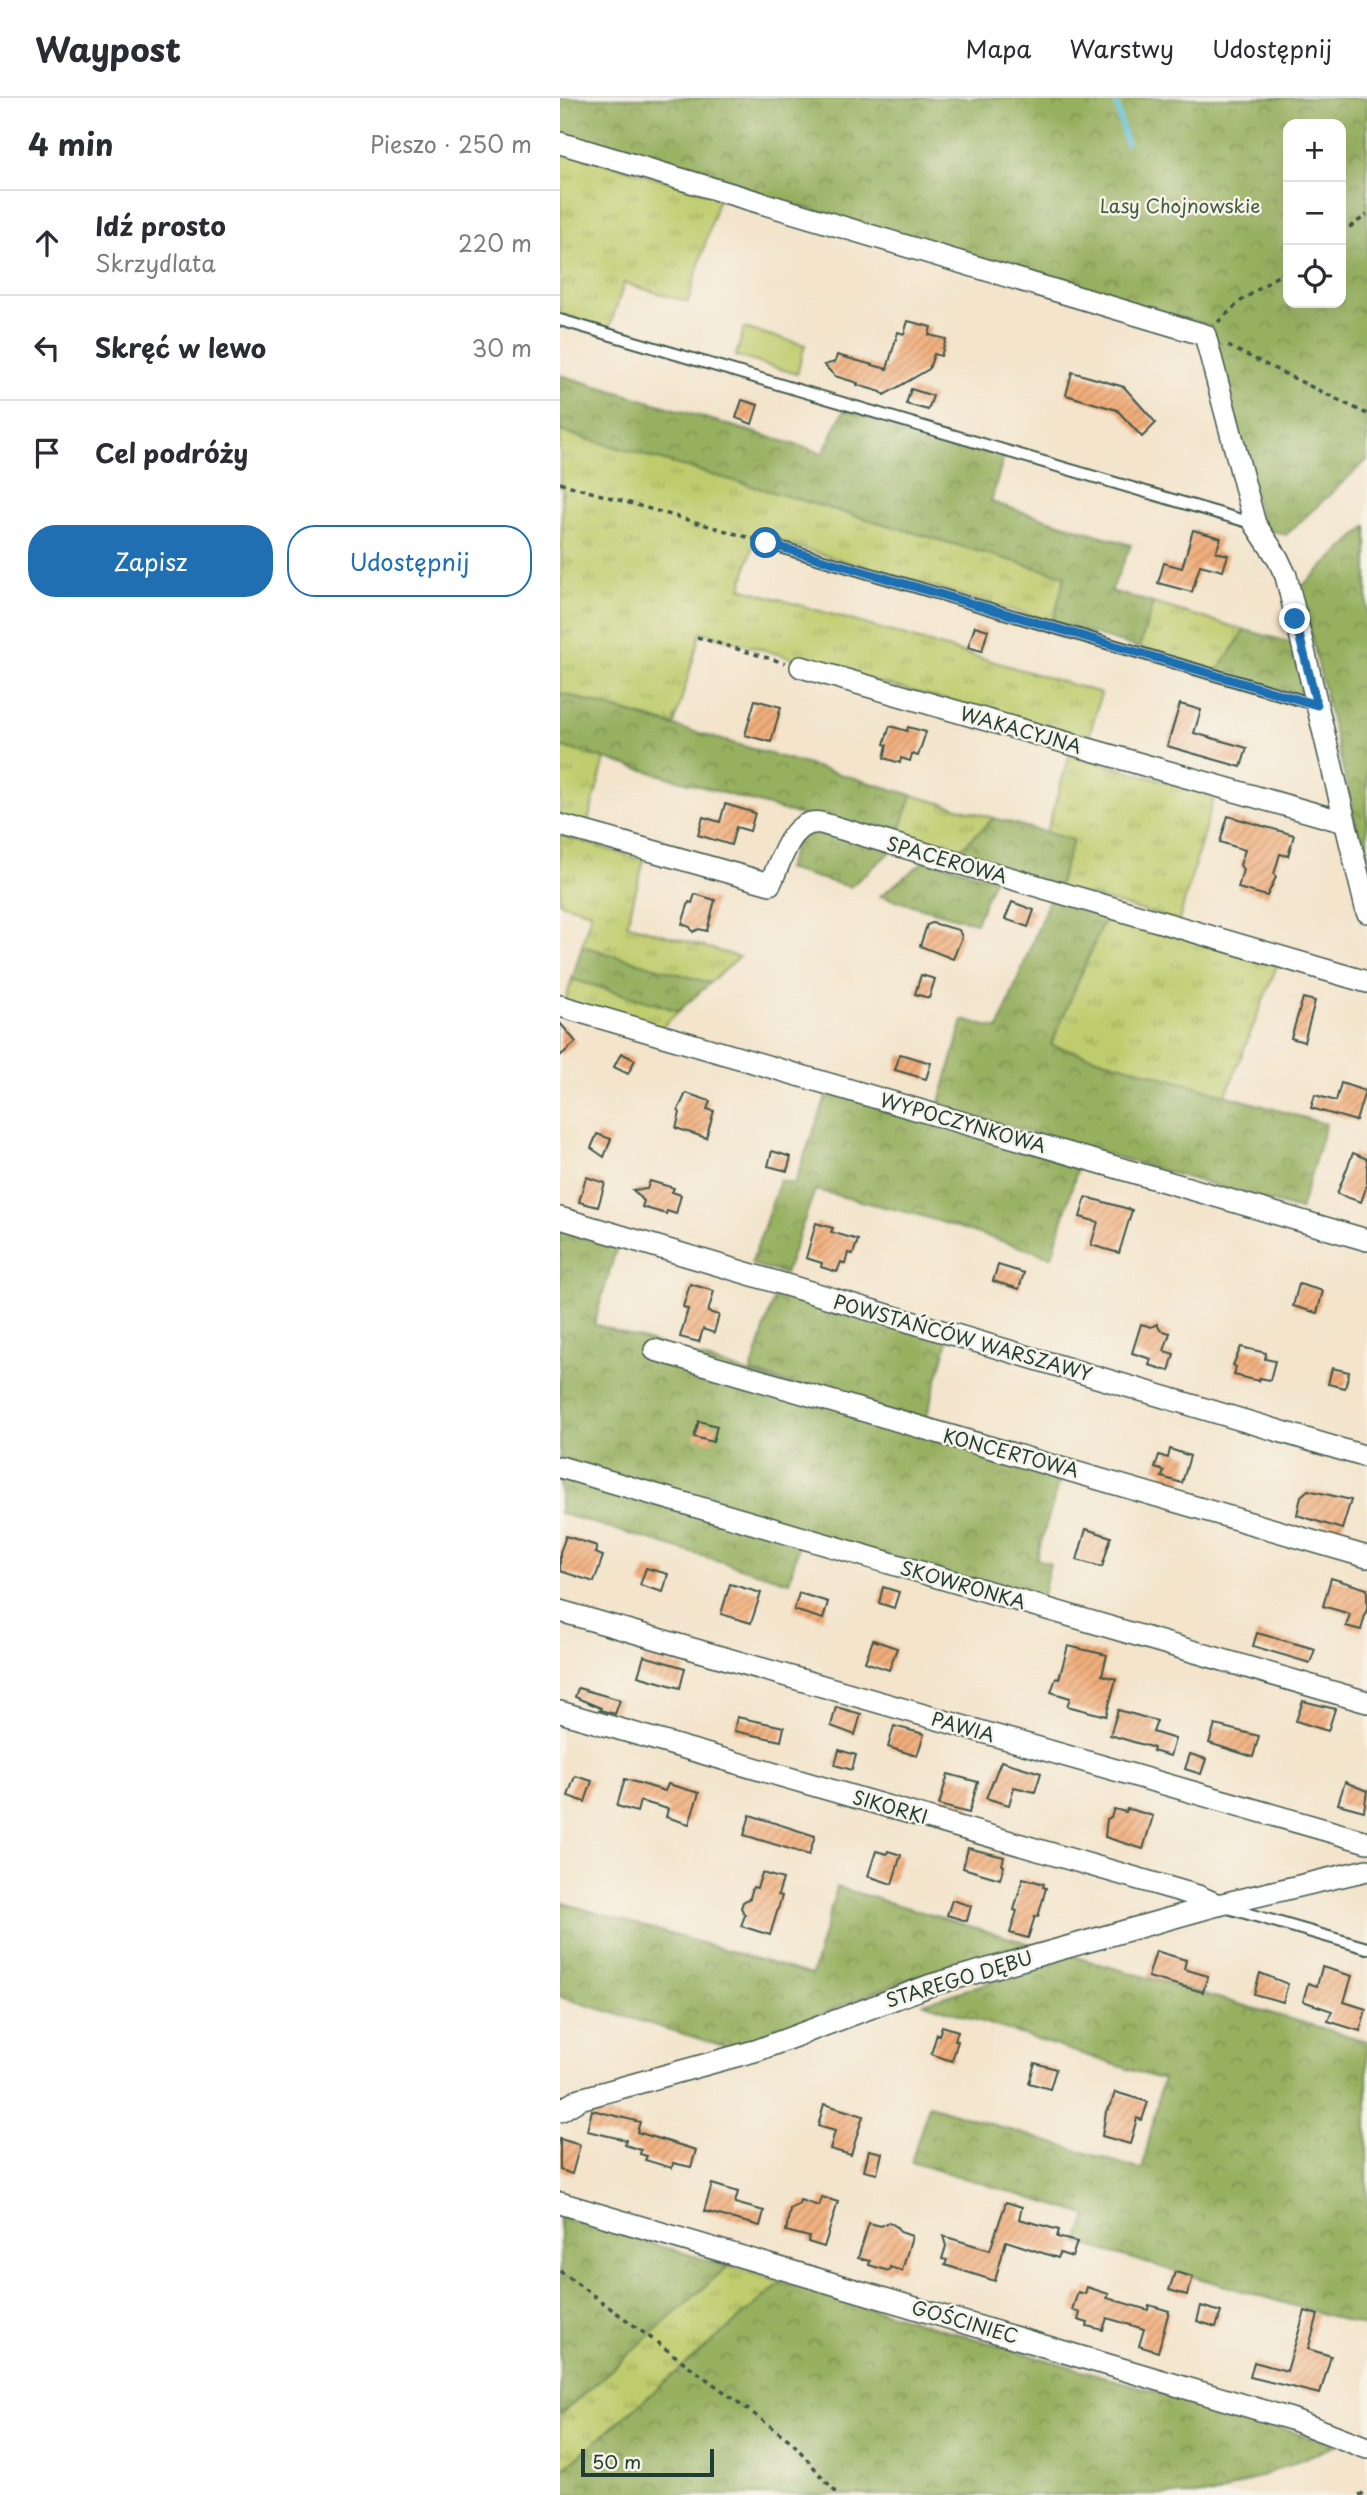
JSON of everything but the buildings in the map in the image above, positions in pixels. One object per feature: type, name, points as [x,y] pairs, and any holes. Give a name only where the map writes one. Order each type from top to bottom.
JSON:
[{"type":"street","points":[[560,143],[1205,335],[1255,524],[1286,576],[1367,912]]},
{"type":"street","name":"WAKACYJNA","points":[[801,667],[1345,822]]},
{"type":"street","name":"SPACEROWA","points":[[560,825],[770,884],[797,831],[808,823],[821,823],[1367,982]]},
{"type":"street","name":"WYPOCZYNKOWA","points":[[560,1006],[1367,1240]]},
{"type":"street","name":"POWSTAŃCÓW WARSZAWY","points":[[560,1219],[1367,1457]]},
{"type":"street","name":"KONCERTOWA","points":[[655,1350],[1367,1557]]},
{"type":"street","name":"SKOWRONKA","points":[[560,1467],[1367,1702]]},
{"type":"street","name":"PAWIA","points":[[560,1611],[1367,1842]]},
{"type":"street","name":"SIKORKI","points":[[560,1712],[1198,1896],[1218,1905]]},
{"type":"street","name":"STAREGO DĘBU","points":[[560,2111],[580,2099],[758,2050],[931,1986],[1218,1905],[1367,1870]]},
{"type":"street","name":"GOŚCINIEC","points":[[560,2203],[1291,2419],[1367,2448]]},
{"type":"lane","points":[[560,320],[1255,524]]},
{"type":"lane","points":[[766,543],[1317,705]]},
{"type":"lane","points":[[1218,1905],[1367,1948]]},
{"type":"path","points":[[1346,230],[1367,215]]},
{"type":"path","points":[[1283,271],[1241,300],[1205,335],[1367,414]]},
{"type":"path","points":[[560,483],[766,543]]},
{"type":"path","points":[[697,637],[801,667]]},
{"type":"path","points":[[560,2271],[792,2442],[838,2495]]},
{"type":"path","points":[[1359,2495],[1367,2492]]},
{"type":"green space","name":"Lasy Chojnowskie","points":[[560,98],[1367,98],[1367,460],[1286,535],[1263,528],[1211,326],[560,136]]},
{"type":"green space","points":[[560,149],[719,196],[688,302],[624,283],[609,330],[560,315]]},
{"type":"green space","points":[[744,328],[805,345],[797,374],[736,356]]},
{"type":"green space","points":[[560,375],[823,453],[844,410],[1004,456],[991,502],[1131,545],[1111,591],[1153,603],[1139,648],[1053,622],[1065,576],[560,431]]},
{"type":"green space","points":[[560,431],[1065,576],[1053,622],[756,535],[741,588],[1101,693],[1089,737],[873,681],[701,632],[674,725],[560,693]]},
{"type":"green space","points":[[1367,526],[1367,871],[1300,588]]},
{"type":"green space","points":[[1153,603],[1245,630],[1217,672],[1139,648]]},
{"type":"green space","points":[[1245,630],[1293,643],[1307,697],[1217,672]]},
{"type":"green space","points":[[560,693],[912,795],[896,840],[560,746]]},
{"type":"green space","points":[[560,746],[605,759],[587,825],[560,817]]},
{"type":"green space","points":[[1070,754],[1214,796],[1179,921],[1058,887],[1073,840],[1046,833]]},
{"type":"green space","points":[[912,795],[994,818],[953,856],[897,840]]},
{"type":"green space","points":[[994,818],[1073,840],[1058,887],[953,856]]},
{"type":"green space","points":[[817,827],[893,850],[850,887],[786,869],[799,835]]},
{"type":"green space","points":[[560,835],[644,860],[627,924],[739,957],[710,983],[582,946],[591,912],[560,903]]},
{"type":"green space","points":[[927,859],[994,879],[976,923],[880,896]]},
{"type":"green space","points":[[1051,895],[1108,911],[1051,1045],[1326,1124],[1300,1210],[939,1106],[963,1020],[998,1029]]},
{"type":"green space","points":[[1106,915],[1278,963],[1226,1095],[1051,1045]]},
{"type":"green space","points":[[582,946],[710,983],[679,1011],[572,979]]},
{"type":"green space","points":[[572,979],[679,1011],[659,1030],[565,1002]]},
{"type":"green space","points":[[828,1092],[1079,1163],[1052,1257],[922,1216],[815,1190],[785,1274],[751,1264],[780,1180],[794,1184]]},
{"type":"green space","points":[[560,1225],[618,1243],[594,1324],[1062,1472],[1036,1559],[1050,1564],[1041,1603],[560,1459]]},
{"type":"green space","points":[[777,1288],[949,1337],[925,1422],[751,1372]]},
{"type":"green space","points":[[560,1475],[800,1541],[789,1582],[560,1513]]},
{"type":"green space","points":[[837,1887],[1034,1945],[949,1965],[874,1992],[752,2043],[727,2047],[560,1997],[560,1902],[812,1975]]},
{"type":"green space","points":[[1072,1956],[1367,2041],[1367,2327],[1078,2243],[1087,2215],[911,2162],[929,2105],[1142,2170],[1163,2078],[924,2003]]},
{"type":"green space","points":[[560,2217],[728,2266],[560,2415]]},
{"type":"green space","points":[[728,2266],[782,2282],[560,2472],[560,2415]]},
{"type":"green space","points":[[782,2282],[1337,2445],[1215,2495],[560,2495],[560,2472]]},
{"type":"waterway","points":[[1115,98],[1126,143]]},
{"type":"route","points":[[766,543],[1317,705],[1295,619]]}]
